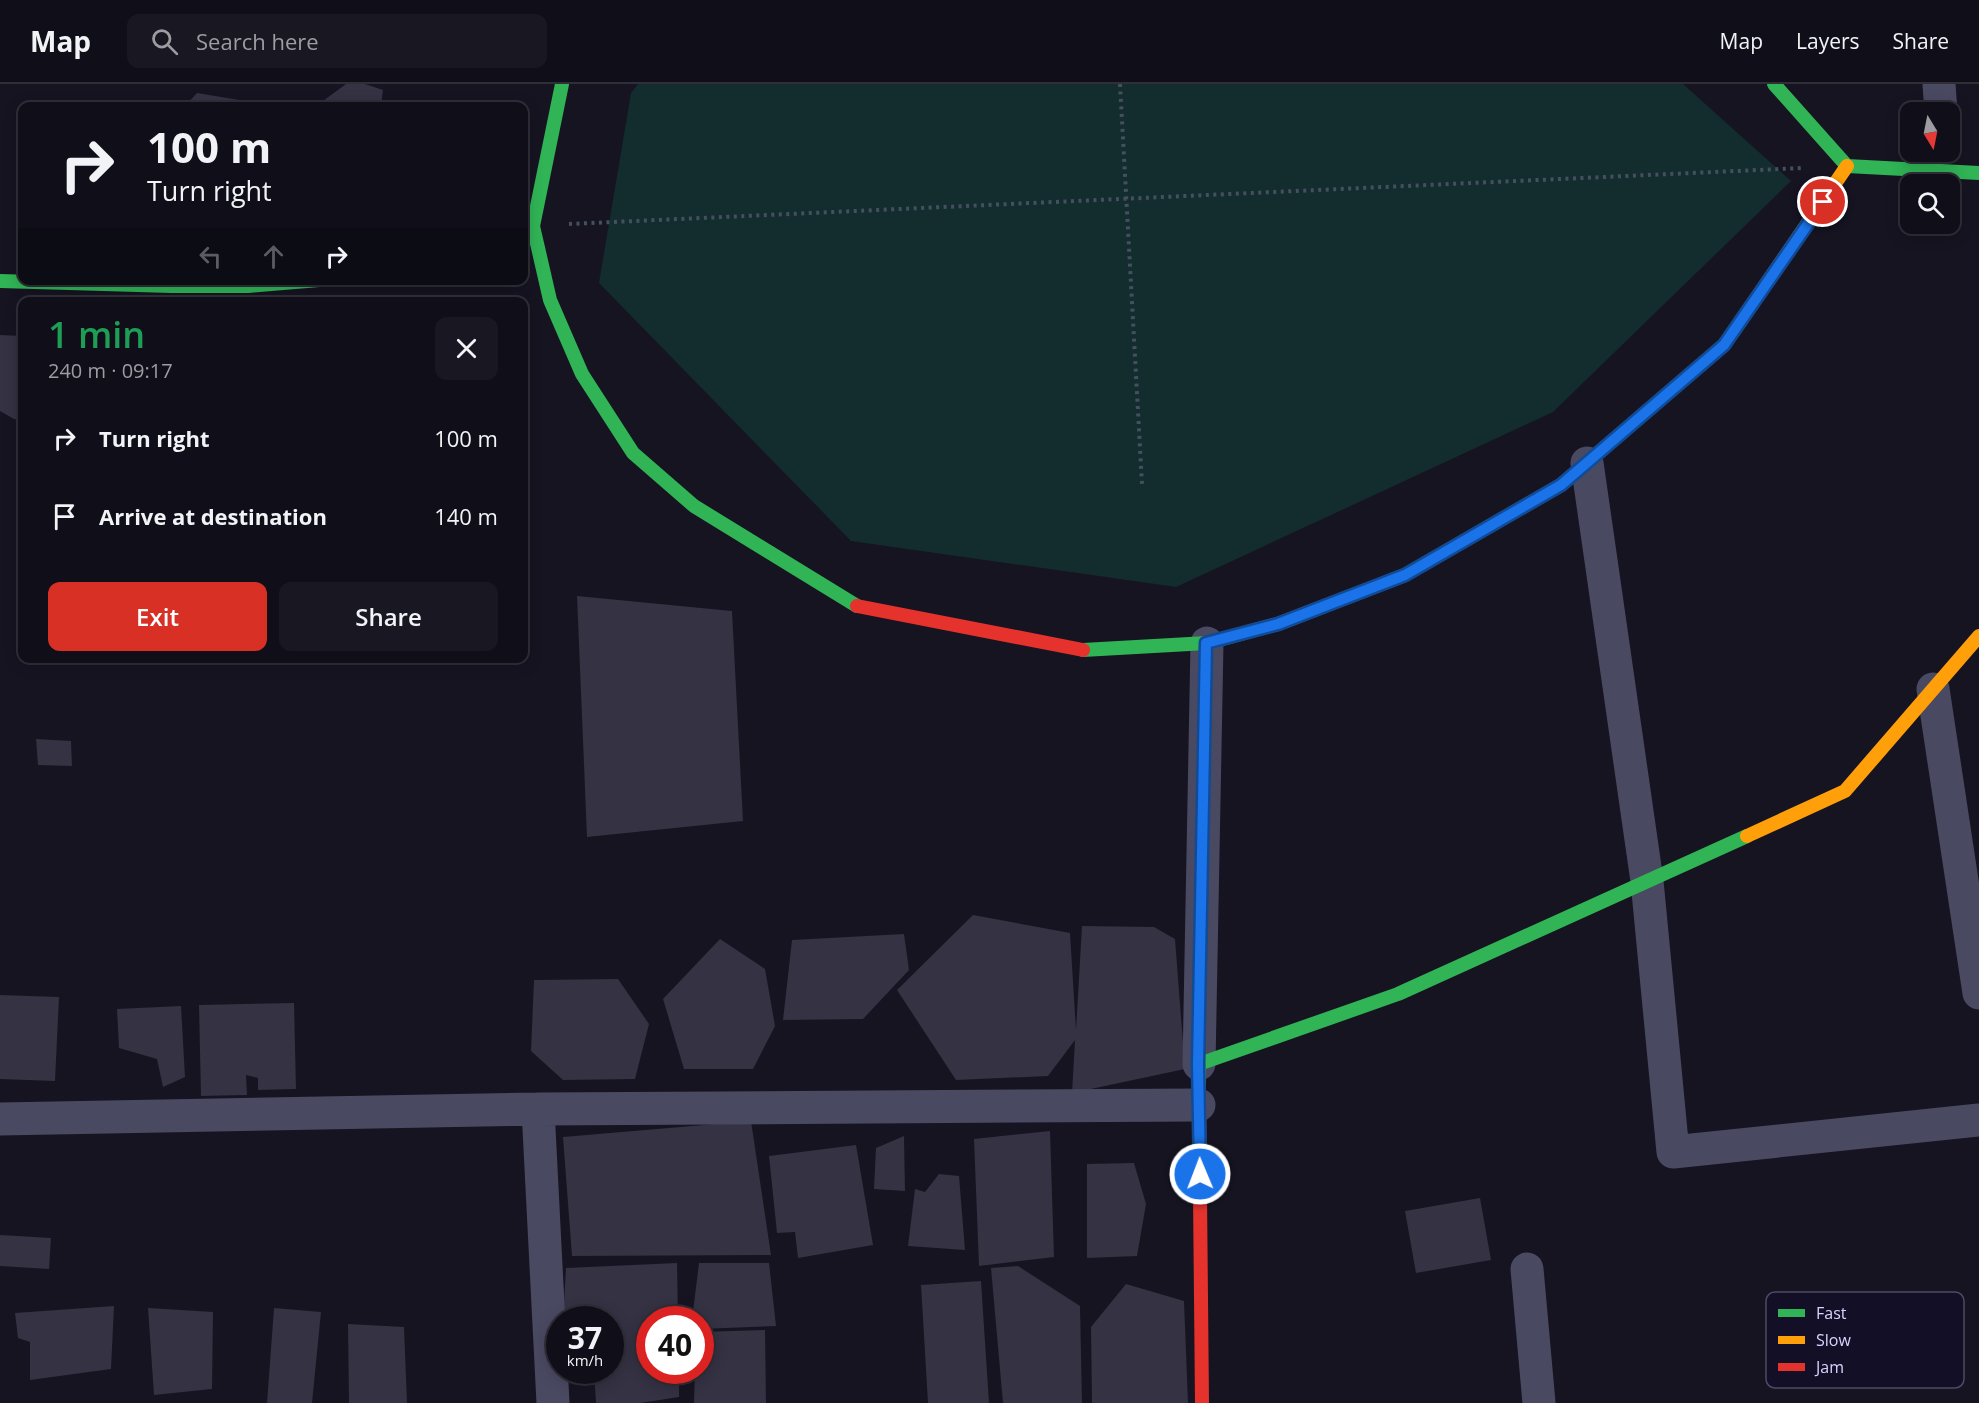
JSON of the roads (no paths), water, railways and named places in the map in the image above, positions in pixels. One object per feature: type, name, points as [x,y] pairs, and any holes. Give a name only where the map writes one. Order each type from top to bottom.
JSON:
[{"type":"street","points":[[562,84],[533,226],[550,300],[582,374],[633,453],[694,506],[853,605],[1077,650],[1206,643],[1278,624],[1405,575],[1561,485],[1724,345],[1847,166]]},
{"type":"street","points":[[1774,84],[1847,166]]},
{"type":"street","points":[[1939,84],[1940,102]]},
{"type":"street","points":[[1847,166],[1925,162]]},
{"type":"street","points":[[1948,162],[1979,173]]},
{"type":"street","points":[[528,259],[541,257]]},
{"type":"street","points":[[0,281],[18,281]]},
{"type":"street","points":[[163,285],[260,285]]},
{"type":"street","points":[[1587,463],[1647,881],[1673,1152],[1979,1120]]},
{"type":"street","points":[[1198,1064],[1398,994],[1845,791],[1979,636]]},
{"type":"street","points":[[1202,1403],[1198,1064],[1206,643]]},
{"type":"street","points":[[1933,689],[1979,993]]},
{"type":"street","points":[[0,1119],[538,1109],[1199,1105]]},
{"type":"street","points":[[538,1109],[553,1403]]},
{"type":"street","points":[[1527,1269],[1539,1403]]}]
